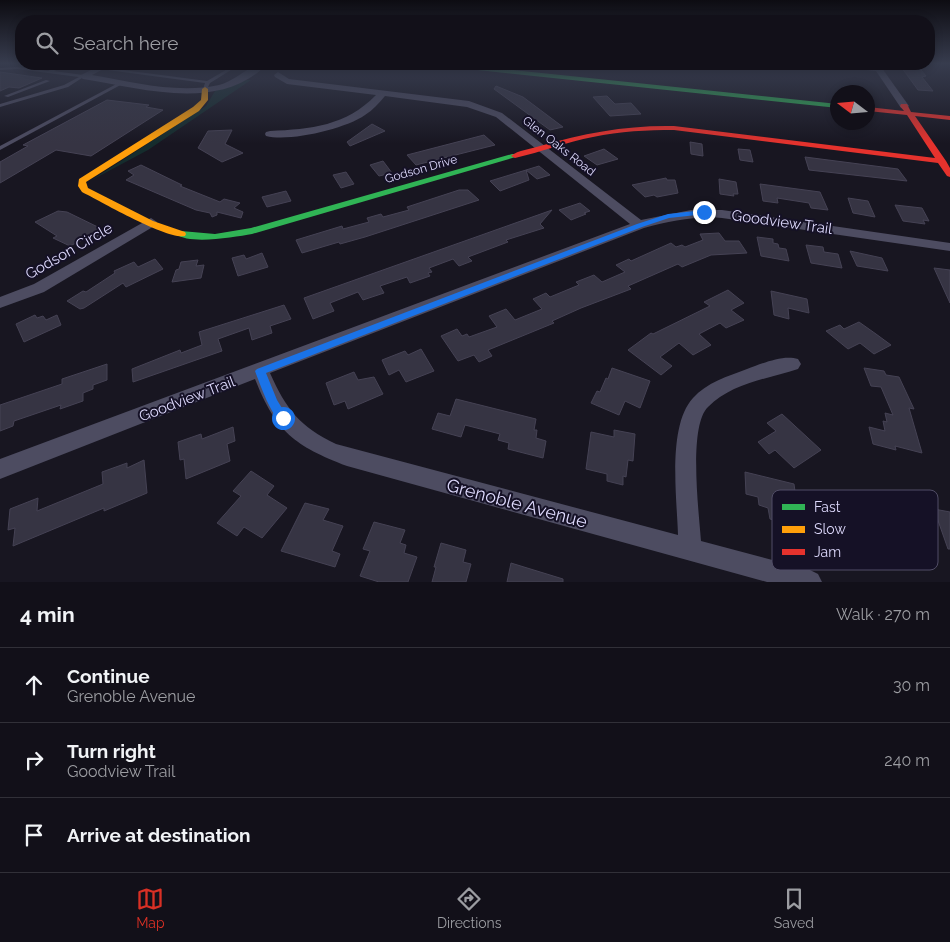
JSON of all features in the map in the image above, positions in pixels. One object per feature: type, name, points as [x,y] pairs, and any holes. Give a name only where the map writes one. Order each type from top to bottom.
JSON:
[{"type":"street","name":"Godson Drive","points":[[206,90],[203,103],[196,109],[82,181],[82,186],[85,190],[151,222],[186,236],[233,236],[609,130],[655,127],[942,161]]},
{"type":"street","name":"Glen Oaks Road","points":[[368,90],[480,107],[499,115],[640,225]]},
{"type":"street","points":[[688,90],[830,105]]},
{"type":"street","points":[[754,90],[830,98]]},
{"type":"street","points":[[893,90],[950,174]]},
{"type":"street","points":[[270,134],[299,133],[339,124],[361,114],[384,92]]},
{"type":"street","points":[[875,103],[950,118]]},
{"type":"street","points":[[875,109],[950,111]]},
{"type":"street","name":"Goodview Trail","points":[[0,469],[640,225],[678,215],[714,213],[950,247]]},
{"type":"street","name":"Godson Circle","points":[[0,303],[39,288],[151,222]]},
{"type":"street","points":[[690,550],[687,439],[694,409],[709,395],[739,380],[774,366],[792,364]]},
{"type":"street","name":"Grenoble Avenue","points":[[260,371],[273,402],[283,418],[295,430],[325,449],[348,458],[810,582]]},
{"type":"lane","points":[[6,96],[22,90]]},
{"type":"lane","points":[[0,106],[50,90]]},
{"type":"lane","points":[[2,146],[108,90]]},
{"type":"lane","points":[[0,95],[23,99]]},
{"type":"green space","points":[[236,90],[148,150],[90,181],[206,106],[215,91]]},
{"type":"building","points":[[496,90],[506,90],[523,97],[563,127],[550,130]]},
{"type":"building","points":[[607,96],[615,104],[631,103],[641,114],[610,116],[593,97]]},
{"type":"building","points":[[107,100],[149,105],[146,107],[163,110],[91,156],[56,150],[0,183],[0,162],[28,146],[23,145]]},
{"type":"building","points":[[372,124],[385,131],[350,146],[347,142]]},
{"type":"building","points":[[232,130],[225,144],[243,153],[222,162],[198,148],[208,131]]},
{"type":"building","points":[[484,135],[495,145],[416,165],[407,155]]},
{"type":"building","points":[[690,142],[702,144],[703,156],[691,154]]},
{"type":"building","points":[[604,149],[618,159],[597,165],[584,156]]},
{"type":"building","points":[[738,149],[750,150],[753,162],[740,160]]},
{"type":"building","points":[[805,157],[898,169],[907,181],[809,170]]},
{"type":"building","points":[[383,161],[392,173],[379,176],[370,165]]},
{"type":"building","points":[[141,165],[182,185],[180,186],[220,202],[224,199],[240,203],[234,208],[243,212],[241,218],[217,212],[217,215],[212,217],[210,213],[196,210],[126,180],[134,175],[128,171]]},
{"type":"building","points":[[539,166],[550,175],[537,179],[526,170]]},
{"type":"building","points":[[526,170],[529,180],[500,191],[490,181]]},
{"type":"building","points":[[346,172],[354,184],[341,188],[333,175]]},
{"type":"building","points":[[666,178],[667,180],[675,180],[678,193],[645,197],[632,185]]},
{"type":"building","points":[[719,179],[736,182],[738,194],[733,194],[734,196],[720,194]]},
{"type":"building","points":[[760,184],[820,192],[828,210],[811,208],[809,203],[777,198],[778,203],[763,201]]},
{"type":"building","points":[[459,190],[468,190],[479,200],[365,237],[340,244],[339,242],[302,253],[296,240],[342,226],[343,229],[369,222],[367,218],[381,214],[383,217],[409,210],[407,207]]},
{"type":"building","points":[[286,191],[291,201],[267,207],[262,197]]},
{"type":"building","points":[[848,198],[868,201],[875,217],[853,213]]},
{"type":"building","points":[[580,203],[590,211],[571,220],[559,210]]},
{"type":"building","points":[[895,205],[922,208],[929,221],[923,220],[925,224],[903,221]]},
{"type":"building","points":[[552,210],[540,224],[544,228],[506,240],[508,242],[468,257],[472,261],[459,266],[453,259],[429,268],[432,272],[428,273],[430,276],[410,283],[407,277],[380,286],[384,293],[363,300],[358,292],[330,303],[334,311],[313,319],[304,298]]},
{"type":"building","points":[[58,211],[67,212],[106,231],[91,240],[86,238],[70,246],[53,238],[57,236],[35,222]]},
{"type":"building","points":[[719,233],[725,241],[739,241],[747,253],[711,255],[682,267],[678,264],[628,286],[631,289],[581,308],[552,321],[554,323],[488,350],[492,356],[479,362],[474,355],[458,361],[441,336],[457,329],[462,336],[467,334],[469,337],[497,327],[489,316],[506,309],[515,320],[542,309],[533,299],[546,293],[550,297],[579,285],[576,282],[594,275],[602,282],[625,272],[616,265],[629,259],[631,261],[671,243],[676,247],[682,245],[685,247],[703,240],[700,234]]},
{"type":"building","points":[[757,237],[773,239],[773,243],[778,244],[779,248],[786,249],[789,261],[761,256]]},
{"type":"building","points":[[806,245],[823,247],[824,252],[838,254],[842,268],[811,263]]},
{"type":"building","points":[[850,251],[882,258],[888,271],[857,266]]},
{"type":"building","points":[[262,253],[268,267],[238,276],[232,258],[244,255],[246,259]]},
{"type":"building","points":[[155,259],[163,269],[126,287],[123,283],[84,308],[80,309],[67,301],[83,291],[86,292],[115,273],[114,271],[134,262],[138,267]]},
{"type":"building","points":[[198,260],[196,266],[204,265],[201,278],[172,282],[181,262]]},
{"type":"building","points":[[934,268],[950,270],[950,303]]},
{"type":"building","points":[[728,290],[744,303],[731,310],[744,320],[726,328],[720,323],[699,334],[711,345],[693,355],[679,343],[660,357],[672,366],[661,375],[628,350],[651,333],[653,334],[710,306],[704,302]]},
{"type":"building","points":[[771,291],[807,299],[809,313],[788,308],[789,319],[774,315]]},
{"type":"building","points":[[284,305],[291,319],[270,326],[272,333],[252,340],[249,328],[218,339],[222,351],[133,382],[132,369],[180,350],[181,353],[202,345],[199,332]]},
{"type":"building","points":[[35,315],[37,318],[43,316],[46,320],[57,315],[61,325],[24,342],[16,324]]},
{"type":"building","points":[[859,322],[891,345],[874,354],[860,343],[848,349],[826,331],[840,325],[844,329]]},
{"type":"building","points":[[421,349],[434,371],[406,382],[399,370],[389,375],[382,360],[405,351],[408,355]]},
{"type":"building","points":[[107,364],[107,380],[93,385],[93,389],[83,393],[83,401],[60,409],[61,405],[14,421],[13,426],[0,431],[0,405],[62,384],[62,379]]},
{"type":"building","points":[[612,368],[650,381],[640,408],[625,401],[619,415],[591,403],[597,391],[600,392],[606,378],[608,379]]},
{"type":"building","points":[[864,368],[884,371],[886,375],[899,377],[914,409],[909,408],[922,453],[895,446],[896,450],[873,444],[869,427],[885,431],[883,421],[887,422],[885,413],[893,415],[881,387],[871,386]]},
{"type":"building","points":[[354,372],[358,380],[374,377],[383,394],[348,409],[345,401],[334,405],[326,383]]},
{"type":"building","points":[[456,399],[536,419],[534,430],[537,430],[536,438],[546,441],[543,458],[508,449],[509,443],[498,440],[500,434],[465,425],[461,437],[432,429],[438,413],[450,416]]},
{"type":"building","points":[[782,414],[821,450],[794,468],[775,450],[769,454],[758,442],[776,431],[767,423]]},
{"type":"building","points":[[233,427],[235,441],[227,444],[230,461],[186,479],[184,459],[180,460],[178,442],[201,434],[202,439]]},
{"type":"building","points":[[614,430],[635,434],[633,461],[628,460],[626,477],[623,476],[623,485],[607,481],[607,474],[586,469],[591,432],[614,437]]},
{"type":"building","points":[[144,460],[147,493],[104,511],[104,508],[13,546],[15,528],[8,530],[10,509],[38,498],[37,511],[103,484],[102,472],[127,463],[127,468]]},
{"type":"building","points":[[251,471],[274,486],[267,495],[287,508],[262,538],[244,527],[237,536],[217,523],[241,496],[233,491]]},
{"type":"building","points":[[745,472],[794,484],[795,490],[772,490],[772,520],[770,519],[768,508],[759,505],[758,497],[746,494]]},
{"type":"building","points":[[305,503],[329,509],[323,520],[343,526],[332,551],[340,554],[335,567],[281,551]]},
{"type":"building","points":[[938,510],[950,512],[950,549],[948,549],[938,520]]},
{"type":"building","points":[[374,522],[405,530],[400,543],[406,545],[404,553],[417,557],[408,582],[379,582],[360,576],[370,551],[363,549]]},
{"type":"building","points":[[441,543],[466,550],[463,562],[471,564],[466,582],[432,582]]},
{"type":"building","points":[[511,563],[563,579],[563,582],[507,582]]},
{"type":"traffic: fast","points":[[688,90],[830,105]]},
{"type":"traffic: fast","points":[[181,234],[215,237],[252,231],[515,156]]},
{"type":"traffic: slow","points":[[181,234],[150,223],[85,190],[82,186],[82,181],[196,109],[204,100],[205,90]]},
{"type":"traffic: jam","points":[[904,106],[950,174]]},
{"type":"traffic: jam","points":[[875,110],[950,118]]},
{"type":"traffic: jam","points":[[515,156],[593,134],[632,129],[674,128],[942,161]]},
{"type":"route","points":[[283,418],[273,402],[260,371],[640,225],[668,216],[704,212]]}]
